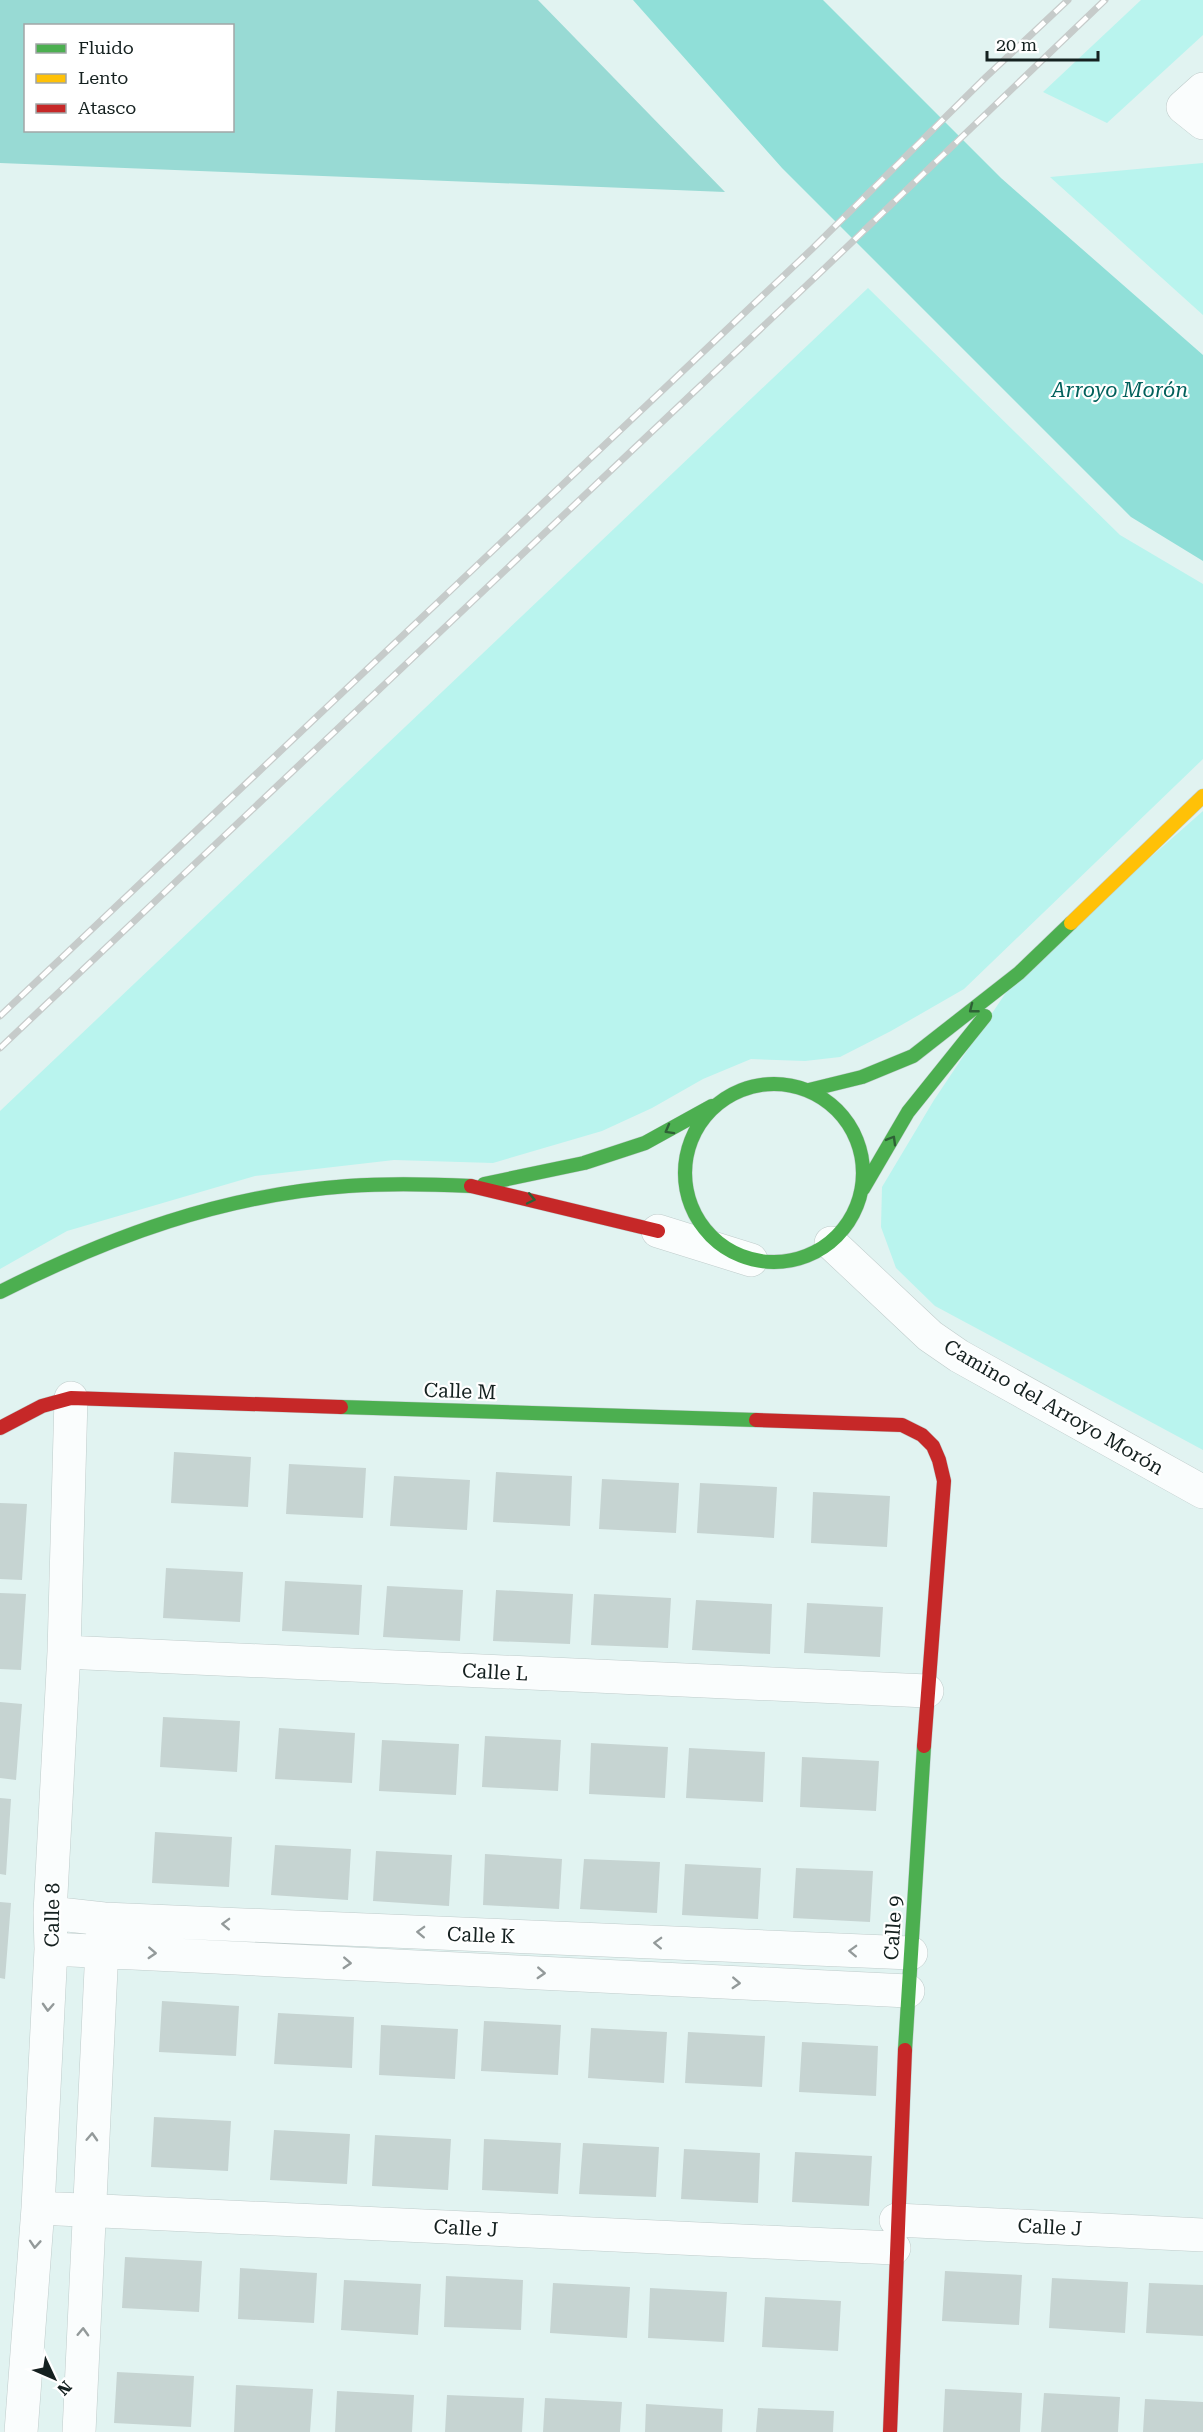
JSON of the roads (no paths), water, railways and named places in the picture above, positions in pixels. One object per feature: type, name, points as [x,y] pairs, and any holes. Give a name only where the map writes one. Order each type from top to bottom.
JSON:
[{"type":"street","points":[[809,1089],[862,1077],[913,1056],[1019,973],[1203,796]]},
{"type":"street","points":[[0,1292],[84,1250],[221,1204],[304,1189],[386,1185],[474,1186],[564,1206],[658,1231],[751,1260],[779,1263],[807,1257],[831,1243],[852,1220],[862,1191],[908,1112],[1019,973]]},
{"type":"street","points":[[474,1186],[584,1163],[645,1143],[748,1087],[778,1083],[809,1089],[835,1106],[854,1130],[864,1160],[862,1191]]},
{"type":"street","points":[[720,1102],[700,1122],[688,1148],[684,1176],[690,1204],[704,1229],[724,1248],[751,1260]]},
{"type":"street","name":"Camino del Arroyo Morón","points":[[831,1243],[930,1336],[959,1356],[1203,1492]]},
{"type":"street","name":"Calle M","points":[[0,1428],[42,1406],[71,1398],[902,1425],[922,1434]]},
{"type":"street","name":"Calle 8","points":[[21,2432],[38,2208],[51,1948],[50,1913],[64,1652],[71,1398]]},
{"type":"street","name":"Calle 9","points":[[890,2432],[895,2234],[908,1991],[927,1691],[944,1481],[938,1452],[922,1434]]},
{"type":"street","name":"Calle L","points":[[64,1652],[927,1691]]},
{"type":"street","name":"Calle K","points":[[50,1913],[104,1918],[911,1953]]},
{"type":"street","points":[[79,2432],[100,1950],[104,1918]]},
{"type":"street","name":"Calle K","points":[[51,1948],[908,1991]]},
{"type":"street","name":"Calle J","points":[[38,2208],[895,2234],[1203,2235]]},
{"type":"water","name":"Arroyo Morón","points":[[633,0],[823,0],[1001,178],[1203,355],[1203,561],[1131,517],[782,168]]},
{"type":"railway","points":[[0,1016],[812,249],[986,77],[1068,0]]},
{"type":"railway","points":[[0,1048],[1105,0]]}]
